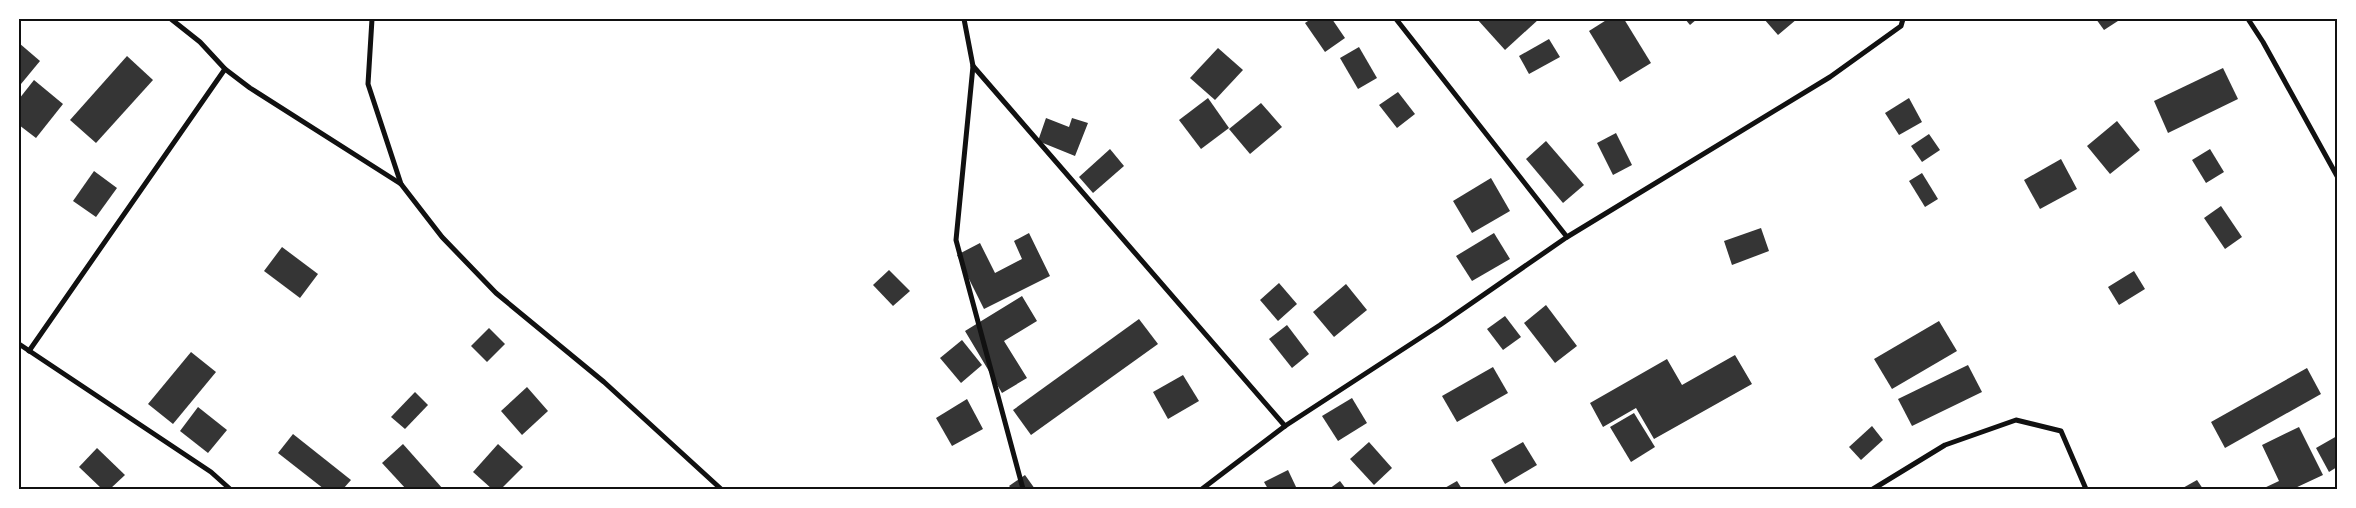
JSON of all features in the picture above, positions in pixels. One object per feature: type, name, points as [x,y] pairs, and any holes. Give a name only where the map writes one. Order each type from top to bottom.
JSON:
[{"type":"street","points":[[171,19],[200,42],[225,69],[250,88],[402,184]]},
{"type":"street","points":[[372,19],[368,84],[402,184],[442,237],[496,293],[604,382],[721,489]]},
{"type":"street","points":[[964,19],[973,66],[956,240],[1023,489]]},
{"type":"street","points":[[1396,19],[1567,237]]},
{"type":"street","points":[[1202,489],[1285,426],[1440,325],[1567,237],[1830,77],[1901,26],[1903,19]]},
{"type":"street","points":[[2248,19],[2263,42],[2337,176]]},
{"type":"street","points":[[973,66],[1285,426]]},
{"type":"street","points":[[29,351],[225,69]]},
{"type":"street","points":[[19,344],[211,472],[230,489]]},
{"type":"street","points":[[1873,489],[1945,445],[2016,420],[2061,432],[2086,489]]},
{"type":"building","points":[[1311,19],[1332,19],[1345,38],[1325,52],[1305,23]]},
{"type":"building","points":[[1477,19],[1539,19],[1505,50]]},
{"type":"building","points":[[1608,19],[1624,19],[1651,63],[1620,82],[1589,31]]},
{"type":"building","points":[[1685,19],[1697,19],[1690,25]]},
{"type":"building","points":[[1764,19],[1797,19],[1778,35]]},
{"type":"building","points":[[2096,19],[2121,19],[2104,30]]},
{"type":"building","points":[[1549,39],[1560,57],[1529,74],[1519,56]]},
{"type":"building","points":[[19,43],[40,61],[21,84],[19,82]]},
{"type":"building","points":[[1359,47],[1377,78],[1358,89],[1340,58]]},
{"type":"building","points":[[1218,48],[1243,70],[1215,100],[1190,78]]},
{"type":"building","points":[[127,56],[153,80],[96,143],[70,120]]},
{"type":"building","points":[[2223,68],[2238,99],[2168,133],[2154,101]]},
{"type":"building","points":[[34,80],[63,104],[36,138],[19,125],[19,99]]},
{"type":"building","points":[[1398,92],[1415,114],[1397,128],[1379,105]]},
{"type":"building","points":[[1208,98],[1229,128],[1201,149],[1179,120]]},
{"type":"building","points":[[1909,98],[1922,122],[1899,135],[1885,113]]},
{"type":"building","points":[[1261,103],[1282,127],[1250,154],[1229,129]]},
{"type":"building","points":[[1046,118],[1069,127],[1072,118],[1088,123],[1075,156],[1038,141]]},
{"type":"building","points":[[2117,121],[2140,150],[2110,174],[2087,146]]},
{"type":"building","points":[[1616,133],[1632,165],[1613,175],[1597,143]]},
{"type":"building","points":[[1929,134],[1940,150],[1922,162],[1911,146]]},
{"type":"building","points":[[1546,141],[1584,185],[1563,203],[1526,159]]},
{"type":"building","points":[[1110,149],[1124,166],[1093,193],[1079,177]]},
{"type":"building","points":[[2210,149],[2224,172],[2206,183],[2192,160]]},
{"type":"building","points":[[2061,159],[2077,189],[2040,209],[2024,180]]},
{"type":"building","points":[[94,171],[117,188],[96,217],[73,201]]},
{"type":"building","points":[[1922,173],[1938,199],[1925,207],[1909,181]]},
{"type":"building","points":[[1491,178],[1510,211],[1472,233],[1453,201]]},
{"type":"building","points":[[2221,206],[2242,237],[2225,249],[2204,218]]},
{"type":"building","points":[[1761,228],[1769,251],[1732,265],[1724,241]]},
{"type":"building","points":[[1029,233],[1050,276],[984,309],[957,255],[980,243],[995,273],[1022,259],[1014,241]]},
{"type":"building","points":[[1494,233],[1510,259],[1472,281],[1456,256]]},
{"type":"building","points":[[282,247],[318,274],[300,298],[264,271]]},
{"type":"building","points":[[889,270],[910,291],[893,306],[873,285]]},
{"type":"building","points":[[2134,271],[2145,289],[2119,305],[2108,287]]},
{"type":"building","points":[[1279,283],[1297,304],[1278,321],[1260,300]]},
{"type":"building","points":[[1346,284],[1367,310],[1334,337],[1313,312]]},
{"type":"building","points":[[1022,296],[1037,321],[1004,341],[1027,378],[1002,393],[965,331]]},
{"type":"building","points":[[1546,305],[1577,346],[1555,363],[1524,323]]},
{"type":"building","points":[[1505,316],[1521,337],[1503,350],[1487,329]]},
{"type":"building","points":[[1139,319],[1158,344],[1031,435],[1013,410]]},
{"type":"building","points":[[1939,321],[1957,351],[1892,389],[1874,359]]},
{"type":"building","points":[[1287,325],[1309,354],[1292,368],[1269,339]]},
{"type":"building","points":[[489,328],[505,344],[487,362],[471,346]]},
{"type":"building","points":[[962,340],[982,365],[961,383],[940,358]]},
{"type":"building","points":[[191,352],[216,372],[173,424],[148,404]]},
{"type":"building","points":[[1735,355],[1752,384],[1654,439],[1636,408],[1603,427],[1590,403],[1667,359],[1682,385]]},
{"type":"building","points":[[1968,365],[1982,392],[1912,426],[1898,399]]},
{"type":"building","points":[[1493,367],[1508,393],[1457,422],[1442,396]]},
{"type":"building","points":[[2307,368],[2321,394],[2225,448],[2211,422]]},
{"type":"building","points":[[1183,375],[1199,401],[1168,419],[1153,392]]},
{"type":"building","points":[[527,387],[548,411],[522,435],[501,411]]},
{"type":"building","points":[[415,392],[428,405],[405,429],[391,417]]},
{"type":"building","points":[[1352,398],[1367,423],[1338,441],[1322,416]]},
{"type":"building","points":[[967,399],[983,429],[952,446],[936,418]]},
{"type":"building","points":[[198,407],[227,430],[208,453],[180,431]]},
{"type":"building","points":[[1634,413],[1655,447],[1631,462],[1610,427]]},
{"type":"building","points":[[1872,426],[1883,440],[1861,460],[1849,447]]},
{"type":"building","points":[[2299,427],[2323,475],[2293,489],[2262,489],[2279,481],[2262,445]]},
{"type":"building","points":[[293,434],[351,480],[343,489],[324,489],[278,453]]},
{"type":"building","points":[[2337,436],[2337,467],[2329,472],[2316,448]]},
{"type":"building","points":[[1369,442],[1392,468],[1374,485],[1350,459]]},
{"type":"building","points":[[1523,442],[1537,465],[1505,484],[1491,460]]},
{"type":"building","points":[[403,444],[443,489],[406,489],[382,463]]},
{"type":"building","points":[[498,444],[523,467],[501,489],[492,489],[473,472]]},
{"type":"building","points":[[97,448],[125,475],[110,489],[102,489],[79,467]]},
{"type":"building","points":[[1288,470],[1297,489],[1268,489],[1264,482]]},
{"type":"building","points":[[1025,475],[1035,489],[1012,489],[1009,486]]},
{"type":"building","points":[[2197,480],[2203,489],[2181,489]]},
{"type":"building","points":[[1340,481],[1346,489],[1329,489]]},
{"type":"building","points":[[1457,481],[1462,489],[1443,489]]}]
